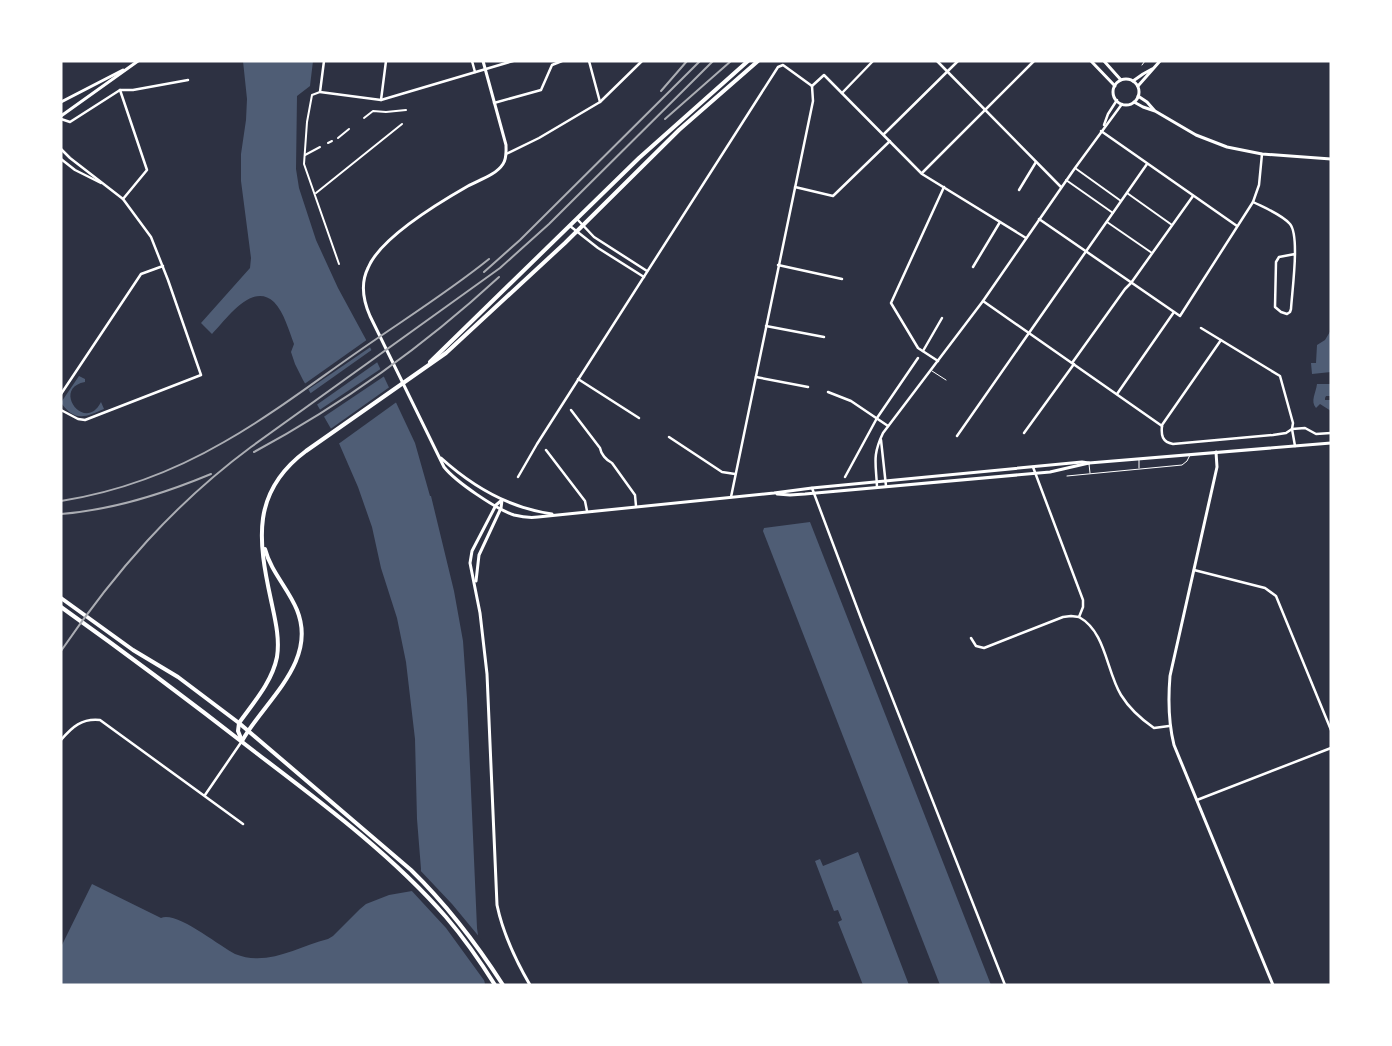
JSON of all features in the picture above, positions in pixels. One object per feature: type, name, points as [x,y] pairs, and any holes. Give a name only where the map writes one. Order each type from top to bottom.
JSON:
[{"type":"main road","points":[[423,368],[639,158],[748,61]]},
{"type":"main road","points":[[242,741],[238,734],[239,723],[268,682],[274,668],[278,649],[277,630],[265,570],[262,540],[263,513],[272,488],[290,464],[446,353],[583,225],[679,130],[758,61]]},
{"type":"main road","points":[[242,741],[290,673],[300,654],[302,642],[302,626],[296,609],[272,568],[262,540]]},
{"type":"main road","points":[[61,598],[133,650],[178,677],[239,723],[411,870],[449,909],[483,953],[503,985]]},
{"type":"main road","points":[[61,607],[242,741],[319,801],[410,879],[447,918],[495,985]]},
{"type":"street","points":[[138,61],[61,118],[70,122],[120,90],[132,90],[188,80]]},
{"type":"street","points":[[320,92],[324,61]]},
{"type":"street","points":[[381,100],[386,61]]},
{"type":"street","points":[[472,61],[475,72]]},
{"type":"street","points":[[483,61],[506,145],[504,163],[494,172],[433,206],[387,244],[370,263],[364,280],[364,298],[370,316],[444,467],[450,474],[496,505],[521,516],[538,517],[812,488],[1082,462],[1089,463]]},
{"type":"street","points":[[340,264],[304,164],[307,122],[312,96],[320,92],[381,100],[513,61]]},
{"type":"street","points":[[494,103],[541,90],[552,65],[562,61]]},
{"type":"street","points":[[589,61],[600,102]]},
{"type":"street","points":[[506,154],[539,138],[600,102],[642,61]]},
{"type":"street","points":[[864,61],[869,66]]},
{"type":"street","points":[[842,93],[873,61]]},
{"type":"street","points":[[937,61],[1061,188]]},
{"type":"street","points":[[884,135],[958,61]]},
{"type":"street","points":[[922,174],[1034,61]]},
{"type":"street","points":[[1091,61],[1115,86]]},
{"type":"street","points":[[1104,61],[1121,80]]},
{"type":"street","points":[[1138,86],[1128,80],[1121,80],[1115,86],[1113,92],[1117,100],[1122,104],[1134,102],[1138,96],[1138,86],[1160,61]]},
{"type":"street","points":[[518,477],[534,448],[778,67],[783,65],[812,86]]},
{"type":"street","points":[[61,102],[132,66]]},
{"type":"street","points":[[1133,82],[1153,68]]},
{"type":"street","points":[[812,86],[824,75],[922,174],[1026,238]]},
{"type":"street","points":[[731,497],[813,102],[812,86]]},
{"type":"street","points":[[120,90],[147,170],[123,199]]},
{"type":"street","points":[[1138,96],[1155,111],[1182,128],[1211,142],[1245,152],[1331,159]]},
{"type":"street","points":[[1104,127],[1108,114],[1117,100]]},
{"type":"street","points":[[1134,102],[1143,108],[1155,111]]},
{"type":"street","points":[[877,487],[875,452],[877,443],[983,300],[1066,180],[1122,104]]},
{"type":"street","points":[[364,118],[373,111],[406,110]]},
{"type":"street","points":[[315,194],[402,124]]},
{"type":"street","points":[[338,138],[349,129]]},
{"type":"street","points":[[1101,132],[1237,227]]},
{"type":"street","points":[[328,143],[332,141]]},
{"type":"street","points":[[795,187],[833,196],[890,141]]},
{"type":"street","points":[[305,154],[320,147]]},
{"type":"street","points":[[61,149],[123,199],[151,237],[201,375],[85,420],[78,419],[61,410]]},
{"type":"street","points":[[1039,220],[1180,316],[1253,202],[1259,185],[1262,154]]},
{"type":"street","points":[[61,159],[75,170],[106,185]]},
{"type":"street","points":[[1019,190],[1036,162]]},
{"type":"street","points":[[957,436],[1147,164]]},
{"type":"street","points":[[1075,168],[1121,201]]},
{"type":"street","points":[[1066,180],[1113,213]]},
{"type":"street","points":[[938,361],[918,348],[892,304],[944,188]]},
{"type":"street","points":[[1126,193],[1172,225]]},
{"type":"street","points":[[1024,433],[1193,196]]},
{"type":"street","points":[[1253,202],[1283,218],[1294,230],[1295,254],[1291,309],[1286,314],[1275,307],[1276,262],[1279,257],[1295,254]]},
{"type":"street","points":[[577,219],[594,237],[648,271]]},
{"type":"street","points":[[1107,221],[1152,253]]},
{"type":"street","points":[[973,267],[1000,222]]},
{"type":"street","points":[[570,226],[598,248],[644,277]]},
{"type":"street","points":[[61,394],[141,274],[163,266]]},
{"type":"street","points":[[778,266],[842,279]]},
{"type":"street","points":[[983,300],[1162,426]]},
{"type":"street","points":[[1117,394],[1174,312]]},
{"type":"street","points":[[923,351],[942,318]]},
{"type":"street","points":[[766,326],[824,337]]},
{"type":"street","points":[[1201,328],[1280,376],[1293,423],[1292,430],[1295,446]]},
{"type":"street","points":[[1221,340],[1162,426],[1162,436],[1164,439],[1173,444],[1286,434],[1292,430],[1305,428],[1316,434],[1331,433]]},
{"type":"street","points":[[845,477],[877,418],[918,358]]},
{"type":"street","points":[[756,377],[808,387]]},
{"type":"street","points":[[578,379],[639,418]]},
{"type":"street","points":[[828,392],[851,401],[888,426]]},
{"type":"street","points":[[572,410],[601,452],[612,463],[635,495],[636,506]]},
{"type":"street","points":[[669,437],[722,472],[736,474]]},
{"type":"street","points":[[881,438],[886,486]]},
{"type":"street","points":[[774,493],[790,495],[1050,472],[1089,463],[1331,443]]},
{"type":"street","points":[[546,450],[585,501],[587,511]]},
{"type":"street","points":[[1216,452],[1217,467],[1170,676],[1168,701],[1170,726],[1174,745],[1273,985]]},
{"type":"street","points":[[441,458],[466,479],[502,500],[521,508],[555,515]]},
{"type":"street","points":[[1033,467],[1083,600],[1083,607],[1079,617]]},
{"type":"street","points":[[812,488],[1005,985]]},
{"type":"street","points":[[502,500],[496,505],[472,551],[470,563],[484,636],[497,905],[501,926],[518,964],[530,985]]},
{"type":"street","points":[[475,584],[479,555],[501,508],[502,500]]},
{"type":"street","points":[[1194,570],[1265,588],[1276,596],[1331,730]]},
{"type":"street","points":[[971,638],[976,646],[984,648],[1063,617],[1079,617],[1093,627],[1120,694],[1127,704],[1154,728],[1170,726]]},
{"type":"street","points":[[61,740],[71,728],[83,721],[100,720],[243,824]]},
{"type":"street","points":[[204,795],[242,741]]},
{"type":"street","points":[[1196,800],[1331,748]]},
{"type":"lane","points":[[1142,64],[1145,61]]},
{"type":"lane","points":[[931,370],[946,380]]},
{"type":"lane","points":[[1067,476],[1182,465],[1187,461],[1190,454]]},
{"type":"lane","points":[[1139,459],[1139,469]]},
{"type":"lane","points":[[1089,463],[1090,473]]},
{"type":"water","points":[[243,61],[313,61],[310,86],[297,96],[296,169],[299,188],[316,240],[338,288],[370,347],[415,443],[431,496],[454,591],[463,641],[477,928],[485,985],[61,985],[61,947],[92,884],[161,918],[168,917],[187,924],[235,954],[259,958],[282,954],[328,939],[366,904],[389,895],[412,891],[419,886],[421,869],[417,819],[415,739],[406,662],[397,618],[381,568],[372,527],[358,487],[338,441],[295,364],[291,352],[294,344],[278,306],[266,297],[257,296],[248,299],[240,305],[212,334],[201,323],[250,268],[251,258],[241,181],[241,154],[247,99]]},
{"type":"water","points":[[1331,330],[1331,372],[1312,374],[1311,363],[1316,363],[1317,345],[1325,340]]},
{"type":"water","points":[[79,376],[85,379],[85,382],[75,386],[71,392],[74,406],[80,411],[87,413],[94,411],[101,402],[104,409],[87,416],[77,416],[67,410],[62,404],[62,401]]},
{"type":"water","points":[[1317,384],[1331,384],[1331,396],[1326,396],[1325,400],[1331,400],[1331,411],[1320,404],[1316,408],[1314,405],[1313,400]]},
{"type":"water","points":[[810,522],[991,985],[940,985],[763,531],[764,528]]},
{"type":"water","points":[[858,852],[909,985],[863,985],[838,922],[842,920],[838,910],[834,911],[815,861],[820,859],[823,866]]},
{"type":"pier","points":[[368,339],[372,346],[306,391],[303,385]]},
{"type":"pier","points":[[373,349],[379,361],[315,406],[308,395]]},
{"type":"pier","points":[[382,368],[386,375],[322,418],[318,411]]},
{"type":"pier","points":[[391,386],[398,401],[337,445],[329,430]]},
{"type":"pier","points":[[418,868],[452,904],[481,939],[486,983],[446,928],[410,889],[416,884]]},
{"type":"railway","points":[[661,91],[687,61]]},
{"type":"railway","points":[[484,272],[520,240],[700,61]]},
{"type":"railway","points":[[61,651],[103,594],[147,541],[196,492],[251,447],[500,268],[549,224],[713,61]]},
{"type":"railway","points":[[665,119],[731,61]]},
{"type":"railway","points":[[61,501],[103,492],[145,479],[185,462],[224,442],[291,399],[440,296],[489,259]]},
{"type":"railway","points":[[254,452],[287,434],[382,372],[442,327],[499,277]]},
{"type":"railway","points":[[61,514],[100,509],[138,500],[211,474]]}]
